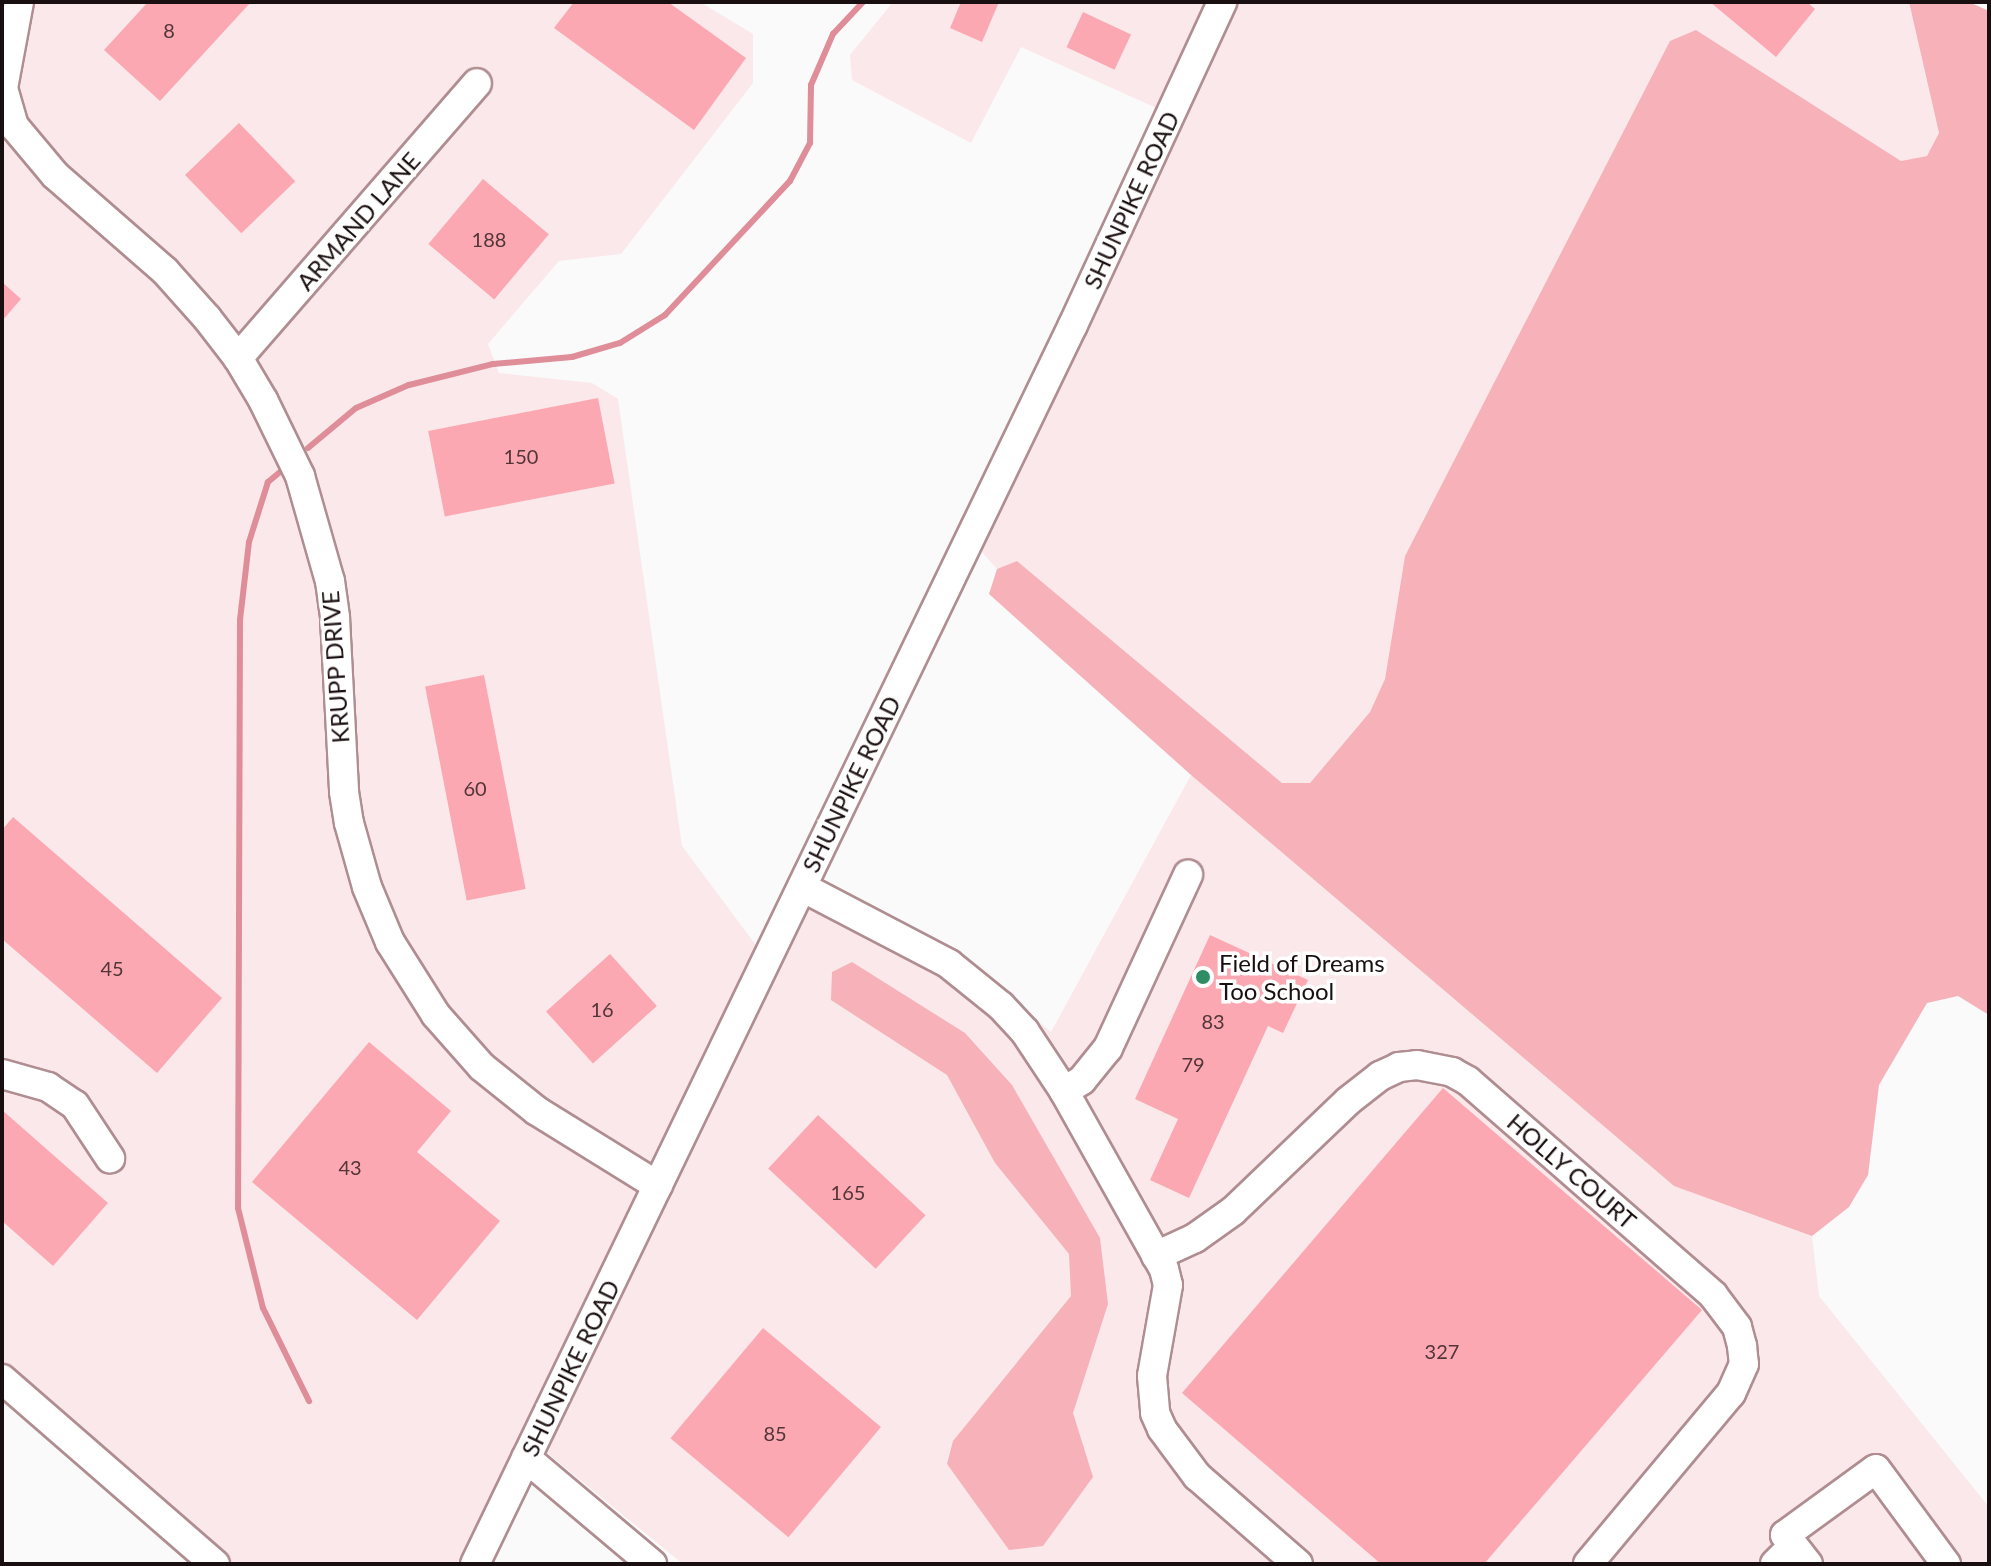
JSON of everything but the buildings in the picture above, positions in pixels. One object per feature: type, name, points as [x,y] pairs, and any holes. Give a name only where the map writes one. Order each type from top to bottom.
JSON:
[{"type":"street","name":"KRUPP DRIVE","points":[[19,2],[3,88],[14,126],[55,175],[165,271],[238,358],[287,443],[323,556],[335,618],[344,792],[367,887],[390,942],[436,1015],[482,1067],[537,1111],[658,1186]]},
{"type":"street","name":"SHUNPIKE ROAD","points":[[475,1564],[1073,325],[1222,2]]},
{"type":"street","name":"ARMAND LANE","points":[[238,358],[477,83]]},
{"type":"street","points":[[1064,1091],[1090,1072],[1108,1048],[1188,875]]},
{"type":"street","points":[[802,887],[901,937],[969,978],[1025,1032],[1064,1091],[1156,1256],[1168,1285],[1152,1376],[1155,1413],[1162,1429],[1197,1476],[1298,1564]]},
{"type":"street","name":"HOLLY COURT","points":[[1156,1256],[1195,1238],[1233,1211],[1348,1101],[1380,1076],[1399,1067],[1417,1065],[1452,1072],[1468,1081],[1713,1295],[1737,1327],[1742,1346],[1744,1364],[1731,1393],[1588,1564]]},
{"type":"street","points":[[2,1074],[48,1087],[75,1105],[110,1158]]},
{"type":"street","points":[[2,1379],[215,1564]]},
{"type":"street","points":[[526,1458],[652,1564]]},
{"type":"street","points":[[1792,1558],[1785,1535],[1876,1469],[1946,1564]]},
{"type":"shaded area","points":[[2,2],[700,2],[753,34],[753,83],[621,254],[559,261],[488,344],[499,373],[592,383],[618,399],[682,846],[761,952],[459,1564],[234,1564],[2,1364]]},
{"type":"shaded area","points":[[893,2],[1909,2],[1939,133],[1928,156],[1901,161],[1696,30],[1405,556],[1385,679],[1370,712],[1310,783],[1282,783],[1017,561],[997,569],[979,549],[1163,111],[1021,47],[971,143],[852,80],[850,55]]},
{"type":"shaded area","points":[[1909,2],[1969,2],[1989,11],[1989,1015],[1958,996],[1927,1003],[1879,1085],[1868,1175],[1849,1207],[1812,1236],[1674,1186],[1191,775],[989,594],[997,569],[1017,561],[1282,783],[1310,783],[1370,712],[1385,679],[1405,556],[1670,41],[1696,30],[1901,161],[1927,156],[1939,133]]},
{"type":"shaded area","points":[[1191,775],[1674,1186],[1812,1236],[1819,1296],[1989,1507],[1989,1564],[683,1564],[547,1453],[821,882],[961,956],[1051,1032]]},
{"type":"shaded area","points":[[852,962],[965,1033],[1012,1085],[1100,1238],[1108,1304],[1073,1413],[1093,1477],[1043,1546],[1009,1550],[947,1464],[953,1441],[1071,1296],[1069,1254],[995,1163],[947,1075],[831,1000],[832,972]]},
{"type":"waterway","points":[[308,448],[356,408],[409,385],[493,364],[572,357],[620,343],[665,315],[790,181],[810,143],[811,85],[833,34],[863,2]]},
{"type":"waterway","points":[[280,472],[268,482],[249,542],[240,620],[238,1208],[263,1308],[309,1401]]},
{"type":"place","name":"Field of Dreams Too School","points":[[1203,977]]}]
